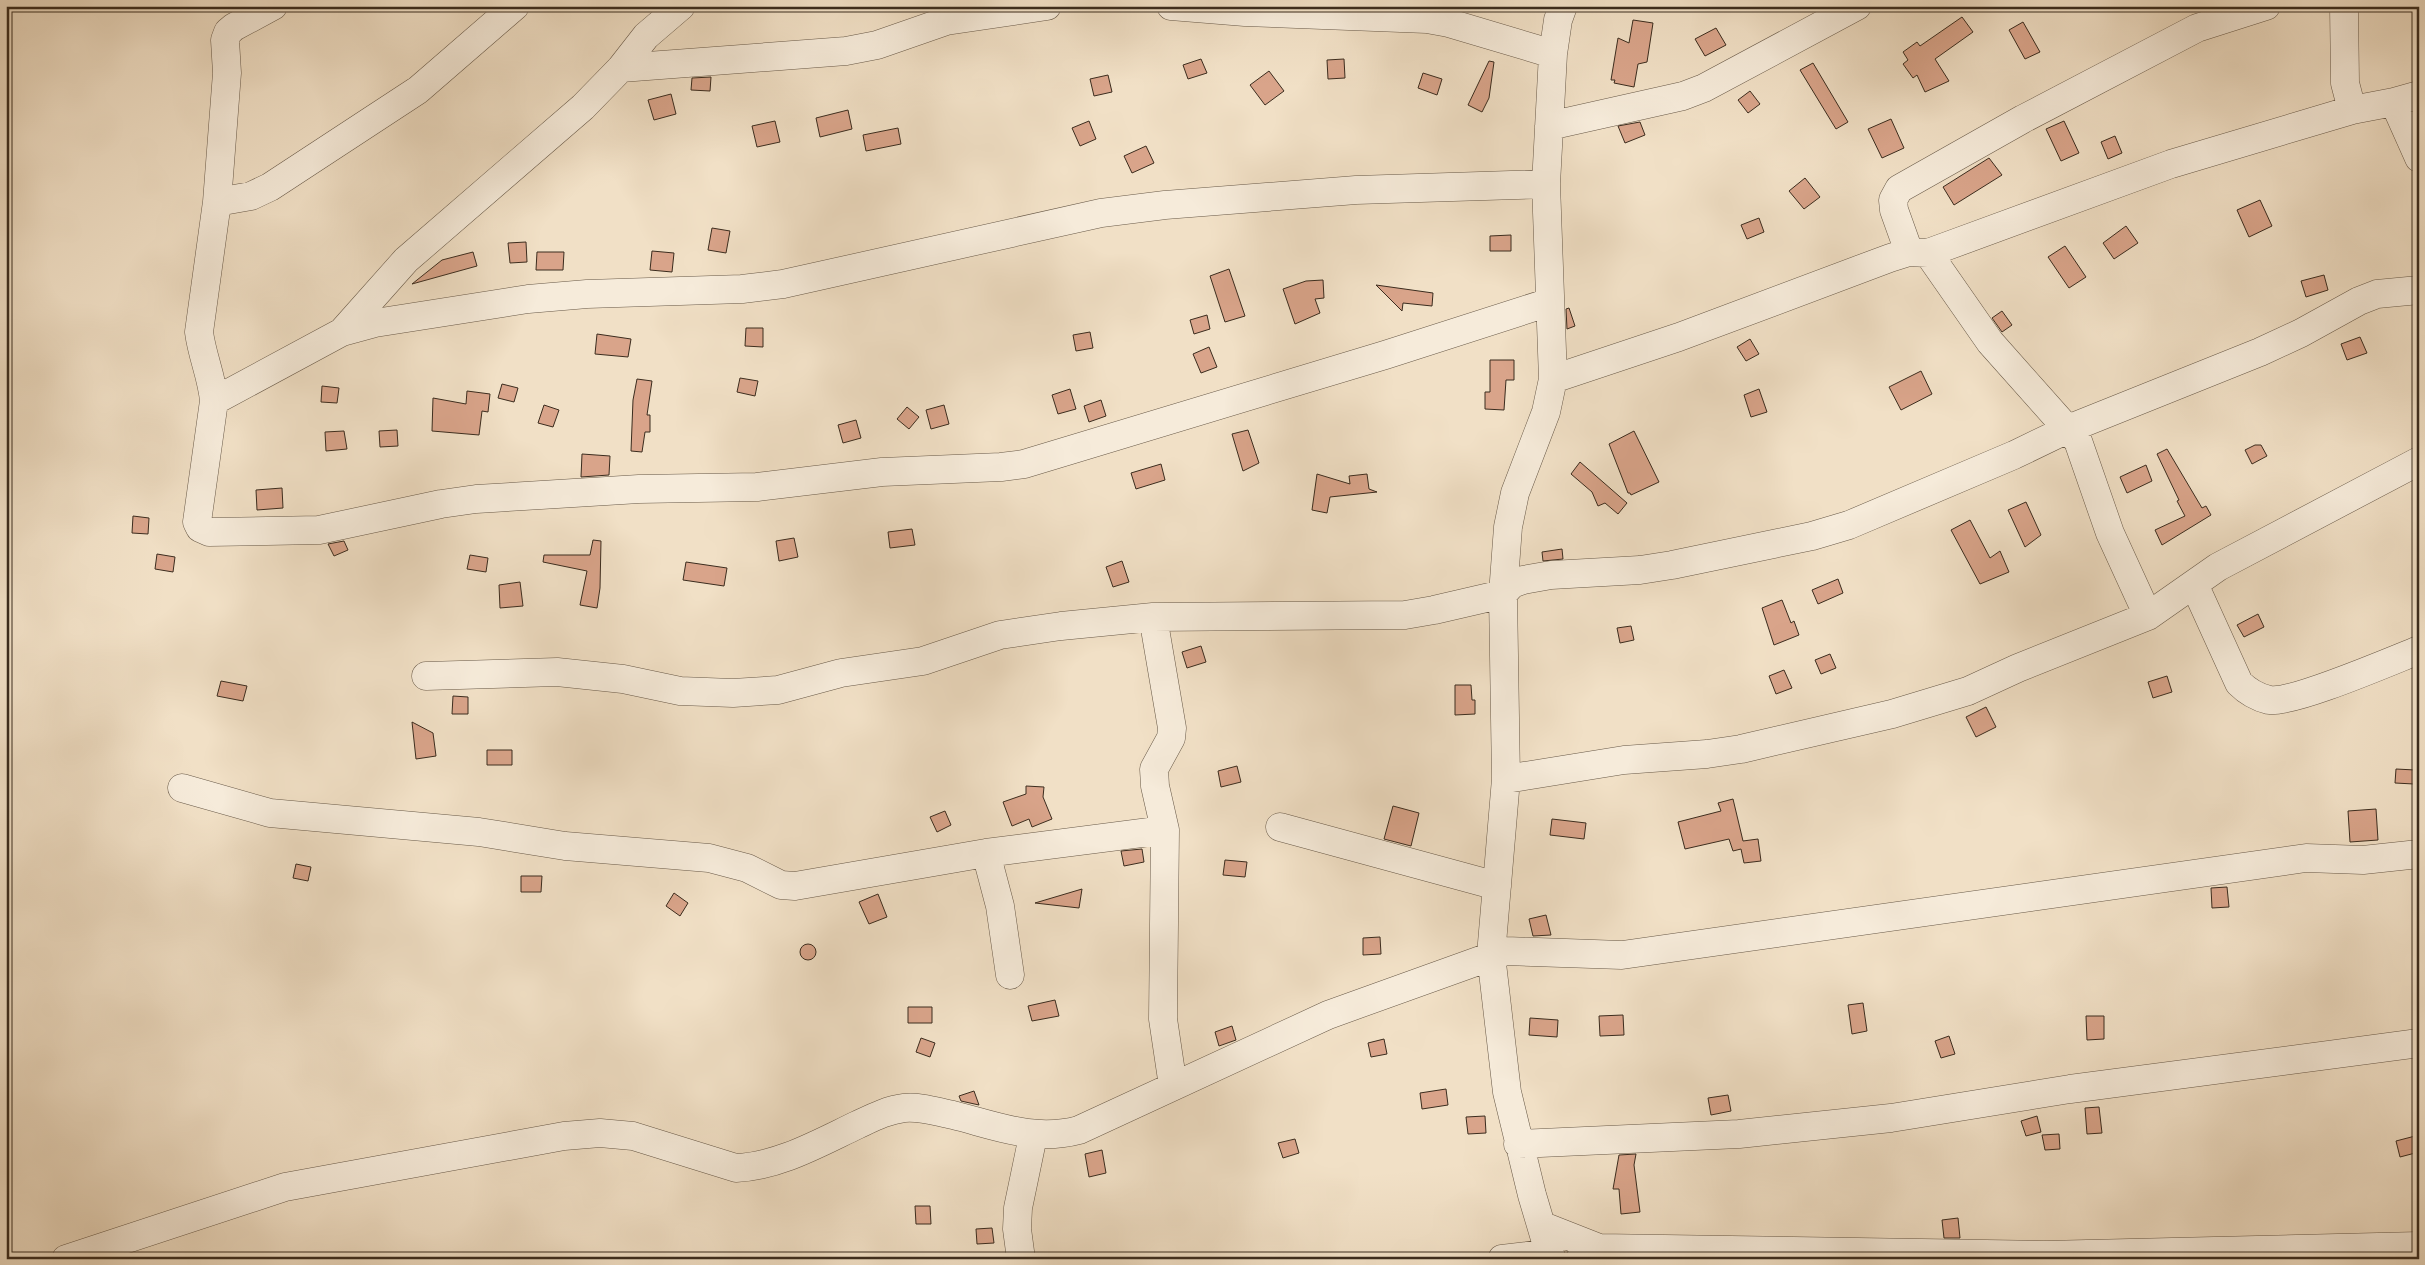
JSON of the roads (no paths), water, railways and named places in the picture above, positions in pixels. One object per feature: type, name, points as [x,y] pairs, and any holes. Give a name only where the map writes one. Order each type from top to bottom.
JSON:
[{"type":"street","points":[[273,6],[234,27],[228,32],[226,40],[227,73],[217,202],[199,332],[202,352],[212,382],[214,401],[197,522],[200,528],[208,532],[319,530],[442,504],[476,500],[638,488],[758,487],[882,472],[1001,467],[1024,464],[1385,355],[1550,302]]},
{"type":"street","points":[[217,202],[251,196],[270,187],[394,106],[436,76],[515,6]]},
{"type":"street","points":[[342,332],[406,260],[583,107],[620,68],[646,36],[681,6]]},
{"type":"street","points":[[620,68],[846,51],[877,45],[946,21],[1047,6]]},
{"type":"street","points":[[1172,6],[1245,12],[1427,19],[1449,23],[1553,54]]},
{"type":"street","points":[[1502,1259],[1551,1256],[1518,1144],[1507,1092],[1491,955],[1506,779],[1503,594],[1508,527],[1515,493],[1546,412],[1553,379],[1546,184],[1553,54],[1561,13],[1583,6]]},
{"type":"street","points":[[1549,126],[1683,96],[1704,88],[1857,6]]},
{"type":"street","points":[[2148,616],[2110,533],[2078,441],[1990,342],[1919,253],[1894,210],[1893,200],[1899,189],[2022,119],[2197,28],[2266,6]]},
{"type":"street","points":[[2344,6],[2345,83],[2352,110]]},
{"type":"street","points":[[1553,379],[1679,337],[2171,164],[2352,110],[2406,98],[2419,158]]},
{"type":"street","points":[[214,401],[342,332],[375,323],[528,299],[586,294],[742,289],[783,284],[1018,230],[1110,212],[1356,190],[1546,184]]},
{"type":"street","points":[[426,676],[556,672],[623,679],[689,692],[733,693],[778,690],[825,676],[923,661],[1000,635],[1062,626],[1153,617],[1405,615],[1503,594],[1512,584],[1523,580],[1551,575],[1640,570],[1812,536],[1850,525],[2014,455],[2068,429],[2260,352],[2301,333],[2359,301],[2377,294],[2419,290]]},
{"type":"street","points":[[1506,779],[1624,760],[1707,754],[1741,749],[1892,714],[1968,691],[2026,664],[2148,616],[2232,559],[2419,461]]},
{"type":"street","points":[[2194,584],[2239,683],[2252,695],[2271,700],[2296,696],[2419,650]]},
{"type":"street","points":[[1153,617],[1172,728],[1171,738],[1154,770],[1155,786],[1165,830],[1163,1019],[1173,1086]]},
{"type":"street","points":[[182,788],[270,813],[479,832],[565,846],[709,858],[747,868],[781,885],[796,886],[986,853],[1165,830]]},
{"type":"street","points":[[1280,827],[1497,886]]},
{"type":"street","points":[[986,853],[1000,906],[1010,975]]},
{"type":"street","points":[[66,1259],[286,1187],[564,1136],[600,1133],[633,1136],[736,1168],[752,1167],[794,1154],[887,1112],[905,1108],[928,1109],[1033,1136],[1061,1135],[1080,1130],[1328,1015],[1506,951],[1622,955],[2306,858],[2363,860],[2419,854]]},
{"type":"street","points":[[1518,1144],[1739,1134],[1890,1118],[2070,1089],[2419,1043]]},
{"type":"street","points":[[1021,1259],[1017,1228],[1018,1208],[1033,1136]]},
{"type":"street","points":[[1543,1226],[1589,1253],[2045,1257],[2419,1246]]}]
